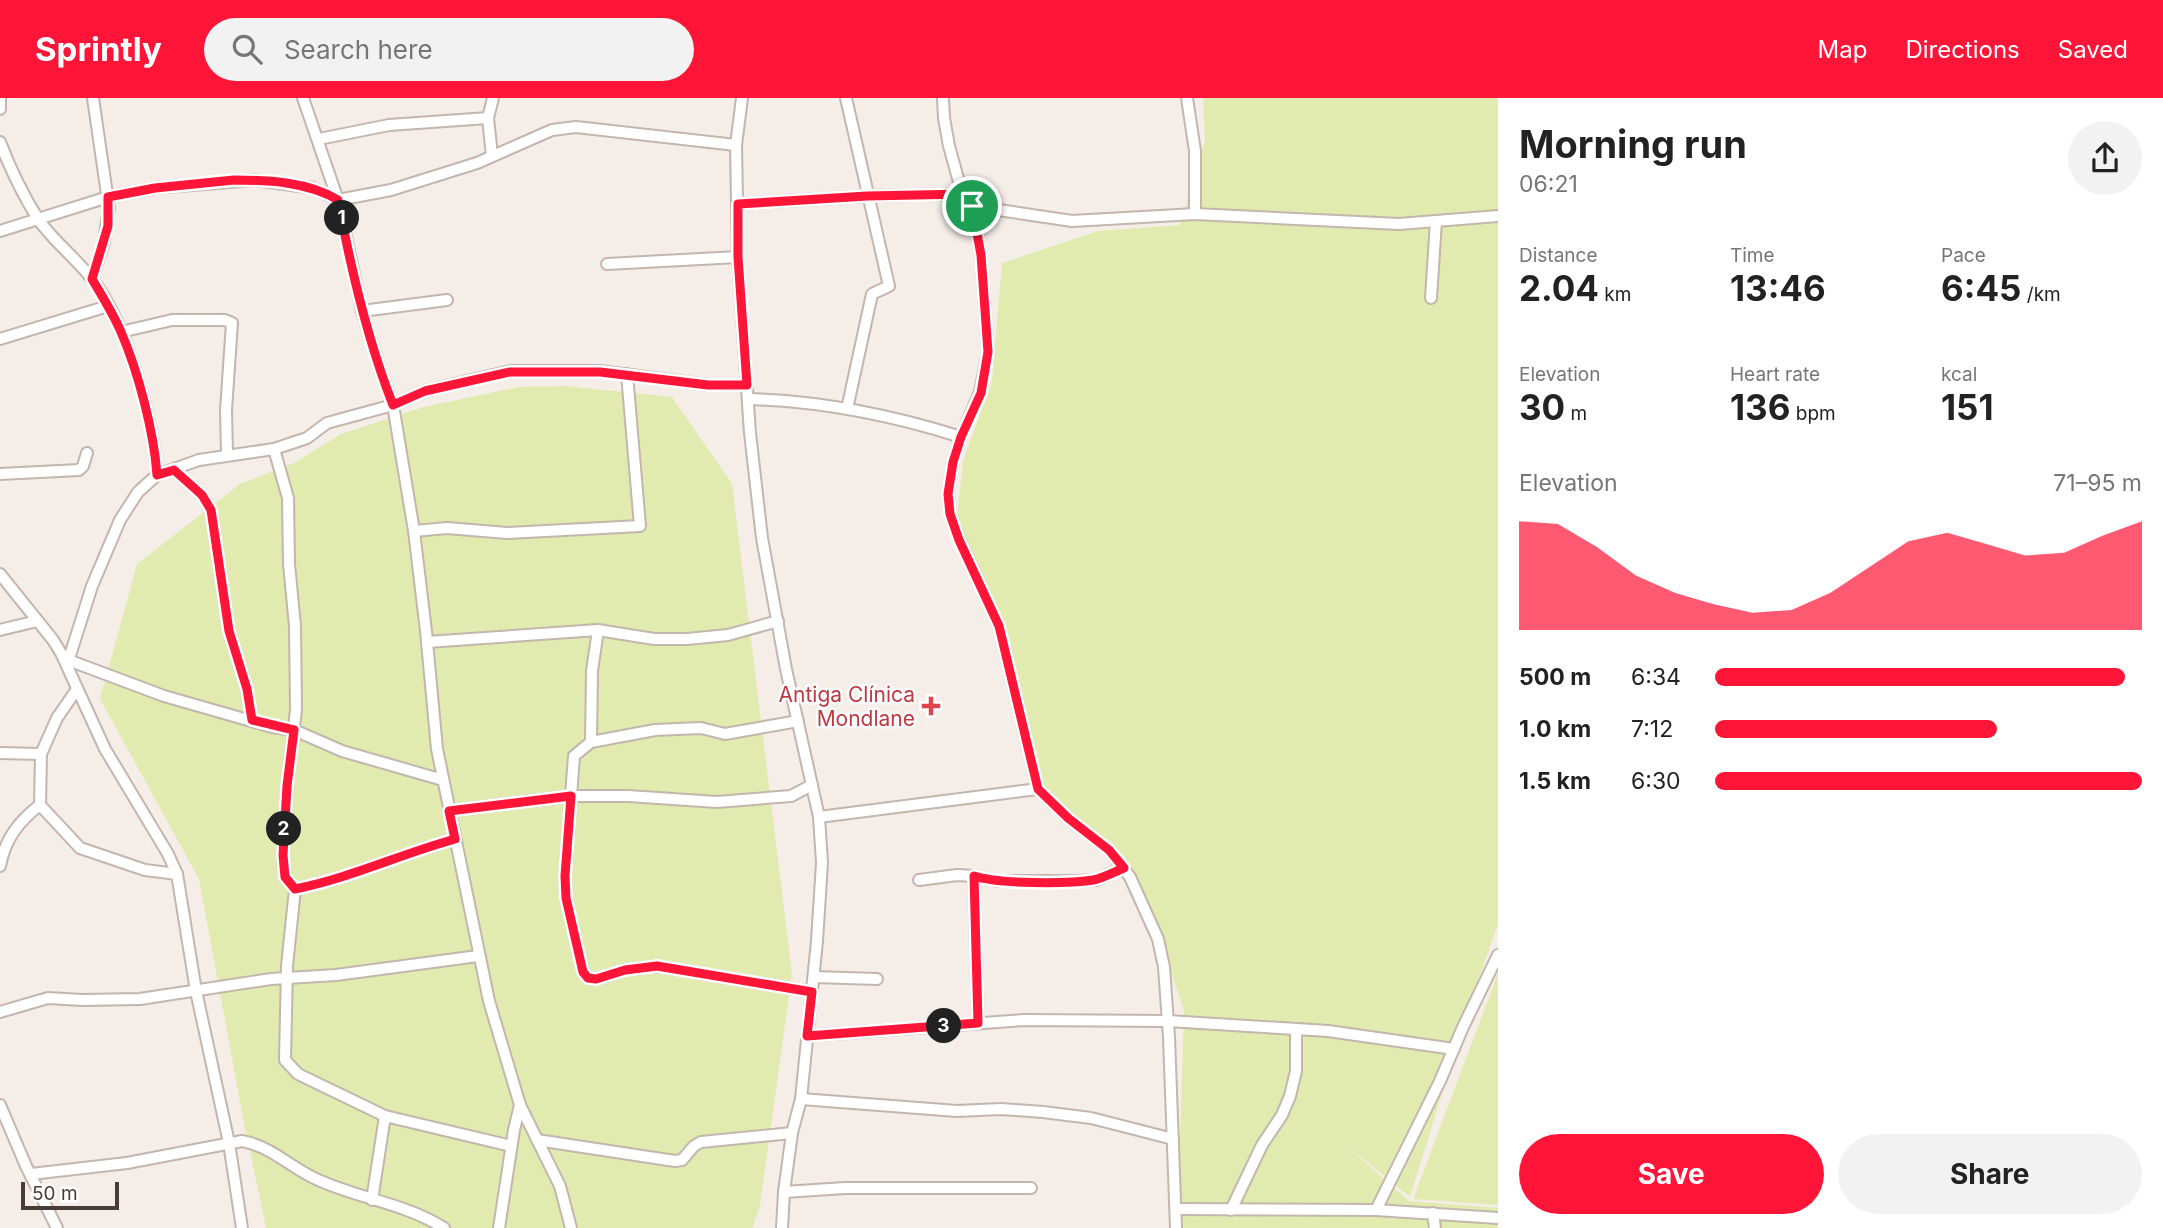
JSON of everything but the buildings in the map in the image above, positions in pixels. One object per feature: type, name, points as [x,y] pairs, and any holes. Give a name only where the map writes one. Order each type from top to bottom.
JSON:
[{"type":"street","points":[[0,98],[0,108]]},
{"type":"street","points":[[92,279],[108,226],[108,197],[93,98]]},
{"type":"street","points":[[303,98],[338,200],[362,311],[393,405],[414,531],[437,749],[475,927],[478,956],[520,1105],[560,1186],[571,1228]]},
{"type":"street","points":[[492,156],[488,118],[493,98]]},
{"type":"street","points":[[742,98],[736,145],[738,257],[748,399],[762,538],[819,817],[822,863],[801,1099],[792,1133],[782,1228]]},
{"type":"street","points":[[846,98],[889,286],[872,294],[847,409]]},
{"type":"street","points":[[943,98],[949,146],[959,182],[972,206],[981,255],[988,352],[981,393],[953,462],[948,494],[950,514],[959,540],[999,626],[1038,789],[1068,818],[1109,850],[1124,868],[1158,939],[1164,967],[1168,1021],[1176,1228]]},
{"type":"street","points":[[1187,98],[1195,151],[1195,214]]},
{"type":"street","points":[[319,139],[389,125],[488,118]]},
{"type":"street","points":[[0,231],[108,197],[155,188],[254,180],[313,188],[338,200],[391,190],[492,156],[552,130],[576,127],[736,145]]},
{"type":"street","points":[[0,142],[23,193],[39,220],[92,279],[121,332],[142,400],[155,453],[157,475]]},
{"type":"street","points":[[738,204],[867,196],[966,194]]},
{"type":"street","points":[[972,206],[1072,220],[1195,214],[1297,217],[1367,224],[1498,216]]},
{"type":"street","points":[[1431,298],[1436,220]]},
{"type":"street","points":[[607,264],[738,257]]},
{"type":"street","points":[[362,311],[447,300]]},
{"type":"street","points":[[0,339],[108,306]]},
{"type":"street","points":[[121,332],[172,320],[225,320],[232,323],[226,410],[227,455]]},
{"type":"street","points":[[68,663],[92,586],[120,520],[138,492],[157,475],[199,460],[274,449],[307,438],[327,423],[393,405],[425,391],[510,372],[552,370],[627,374],[708,385],[747,385]]},
{"type":"street","points":[[414,531],[447,528],[507,533],[640,526],[627,374]]},
{"type":"street","points":[[748,399],[795,401],[847,409],[918,423],[961,437]]},
{"type":"street","points":[[274,449],[288,498],[289,564],[297,671],[283,855],[285,877],[295,889],[287,979],[285,1060],[298,1074],[385,1116],[512,1146]]},
{"type":"street","points":[[0,474],[79,470],[87,453]]},
{"type":"street","points":[[174,470],[202,495],[211,510],[227,617],[247,689],[252,720]]},
{"type":"street","points":[[0,574],[68,663],[105,749],[168,854],[177,874],[196,991],[229,1143],[242,1228]]},
{"type":"street","points":[[0,630],[37,621]]},
{"type":"street","points":[[427,642],[598,630],[654,639],[687,639],[728,635],[778,621]]},
{"type":"street","points":[[591,742],[592,671],[598,630]]},
{"type":"street","points":[[68,663],[164,696],[294,730],[342,751],[443,780]]},
{"type":"street","points":[[77,689],[57,718],[41,754],[40,805],[80,848],[145,870],[177,874]]},
{"type":"street","points":[[798,721],[725,733],[710,729],[655,730],[591,742],[574,756],[565,876],[566,898],[583,972],[588,978],[596,979],[634,968],[657,966],[812,992]]},
{"type":"street","points":[[0,753],[41,754]]},
{"type":"street","points":[[449,811],[571,796],[628,796],[718,802],[791,796],[812,785]]},
{"type":"street","points":[[819,817],[1038,789]]},
{"type":"street","points":[[1,859],[8,839],[24,816],[40,805]]},
{"type":"street","points":[[295,889],[378,866],[405,853],[455,839]]},
{"type":"street","points":[[919,880],[974,876],[997,881],[1096,880],[1124,868]]},
{"type":"street","points":[[974,876],[978,1023]]},
{"type":"street","points":[[0,1012],[48,998],[102,1001],[140,999],[271,979],[478,956]]},
{"type":"street","points":[[1376,1210],[1497,959]]},
{"type":"street","points":[[814,976],[877,979]]},
{"type":"street","points":[[807,1036],[1024,1020],[1168,1021],[1366,1035],[1454,1049]]},
{"type":"street","points":[[1231,1210],[1262,1145],[1282,1115],[1290,1096],[1296,1071],[1296,1029]]},
{"type":"street","points":[[801,1099],[946,1111],[1001,1109],[1055,1114],[1090,1118],[1174,1139]]},
{"type":"street","points":[[0,1105],[58,1228]]},
{"type":"street","points":[[499,1228],[520,1105]]},
{"type":"street","points":[[372,1200],[385,1116]]},
{"type":"street","points":[[537,1140],[675,1161],[682,1160],[701,1142],[792,1133]]},
{"type":"street","points":[[31,1174],[127,1163],[229,1143],[254,1143],[314,1178],[417,1214],[444,1228]]},
{"type":"street","points":[[784,1192],[845,1188],[1031,1188]]},
{"type":"street","points":[[1176,1209],[1376,1210],[1498,1218]]},
{"type":"street","points":[[1433,1213],[1435,1228]]},
{"type":"green space","points":[[1203,98],[1498,98],[1498,924],[1472,997],[1410,1197],[1342,1142],[1409,1201],[1498,1208],[1498,1228],[1177,1228],[1184,1010],[1141,885],[1112,842],[1092,833],[1040,785],[1007,628],[963,540],[957,517],[963,461],[992,381],[1002,263],[1098,231],[1180,225],[1205,141]]},
{"type":"green space","points":[[565,386],[672,397],[732,484],[792,974],[760,1206],[752,1228],[266,1228],[199,879],[100,699],[137,564],[240,484],[294,463],[341,434],[424,407],[518,387]]},
{"type":"green space","points":[[1498,973],[1498,1205],[1413,1199],[1487,1003]]},
{"type":"place","name":"Antiga Clínica Mondlane","points":[[931,706]]},
{"type":"route","points":[[254,180],[313,188],[338,200],[362,311],[393,405],[425,391],[510,372],[600,372],[708,385],[747,385],[738,257],[738,204],[867,196],[966,194],[972,206],[981,255],[988,352],[981,393],[953,462],[948,494],[950,514],[959,540],[999,626],[1038,789],[1068,818],[1109,850],[1124,868],[1096,880],[1078,881],[997,881],[974,876],[978,1023],[807,1036],[812,992],[657,966],[643,966],[596,979],[588,978],[583,972],[566,898],[571,796],[449,811],[455,839],[405,853],[378,866],[316,885],[295,889],[290,885],[285,877],[283,855],[294,730],[272,727],[252,720],[247,689],[229,631],[216,529],[211,510],[202,495],[174,470],[157,475],[155,453],[130,357],[121,332],[92,279],[108,226],[108,197],[155,188],[254,180]]}]
